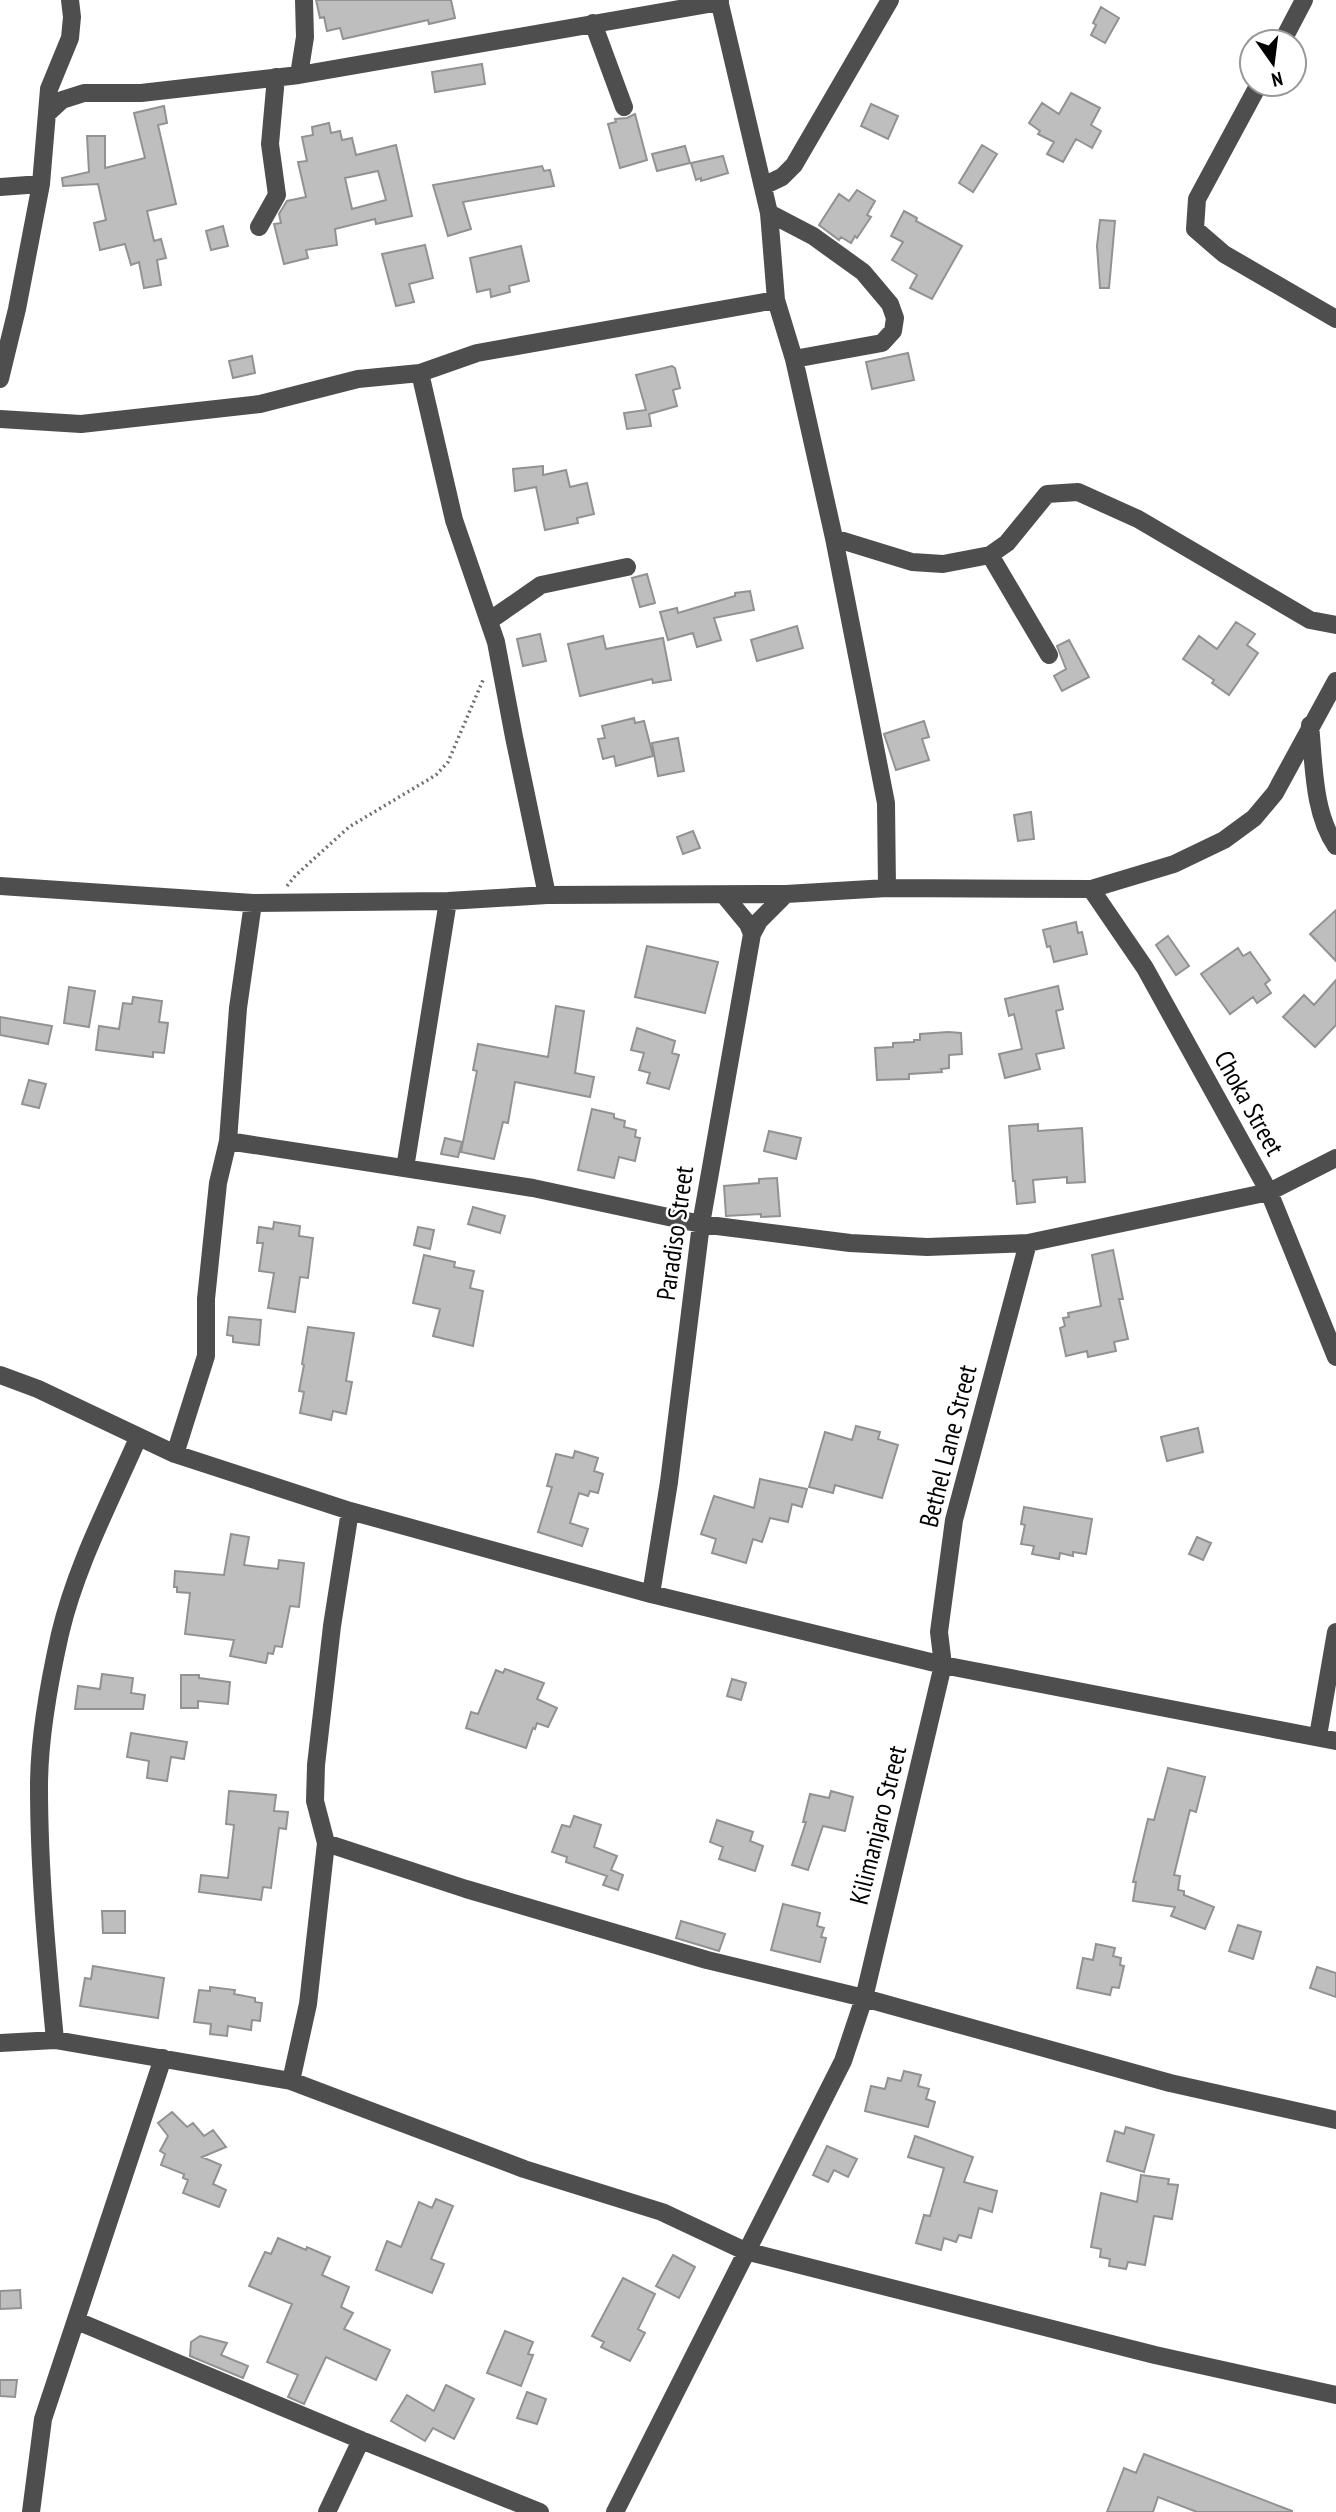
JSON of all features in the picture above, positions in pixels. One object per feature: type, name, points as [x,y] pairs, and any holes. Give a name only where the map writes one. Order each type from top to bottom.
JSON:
[{"type":"street","points":[[0,379],[17,309],[41,184],[49,89],[70,38],[70,0]]},
{"type":"street","points":[[299,75],[305,37],[304,0]]},
{"type":"street","points":[[763,186],[782,177],[794,165],[890,0]]},
{"type":"street","points":[[1289,28],[1304,0]]},
{"type":"street","points":[[48,113],[62,100],[84,93],[142,93],[299,75],[720,1],[769,213],[776,299],[794,359],[834,538],[886,803],[887,888]]},
{"type":"street","points":[[593,23],[624,107]]},
{"type":"street","points":[[60,64],[78,90],[84,93]]},
{"type":"street","points":[[259,227],[277,195],[270,144],[276,77]]},
{"type":"street","points":[[1251,98],[1197,199],[1195,229],[1224,254],[1336,319]]},
{"type":"street","points":[[0,187],[41,184]]},
{"type":"street","points":[[769,213],[813,236],[863,272],[890,304],[895,318],[893,331],[882,343],[794,359]]},
{"type":"street","points":[[0,419],[81,424],[260,404],[358,379],[420,373],[477,353],[776,299]]},
{"type":"street","points":[[420,373],[454,520],[496,642],[513,737],[547,895]]},
{"type":"street","points":[[834,538],[912,562],[943,564],[990,555],[1007,543],[1047,494],[1078,492],[1138,519],[1310,620],[1336,625]]},
{"type":"street","points":[[990,555],[1049,655]]},
{"type":"street","points":[[489,621],[541,585],[627,567]]},
{"type":"street","points":[[0,886],[253,904],[448,901],[547,895],[786,894],[887,888],[1091,889],[1174,864],[1224,840],[1254,818],[1275,793],[1336,681]]},
{"type":"street","points":[[1310,725],[1316,784],[1327,834],[1336,846]]},
{"type":"street","name":"Choka Street","points":[[1091,889],[1144,968],[1269,1192],[1336,1357]]},
{"type":"street","name":"Paradiso Street","points":[[651,1594],[669,1482],[701,1224],[752,934],[759,921],[786,894]]},
{"type":"street","points":[[724,895],[748,924],[752,934]]},
{"type":"street","points":[[405,1168],[448,901]]},
{"type":"street","points":[[175,1454],[206,1356],[208,1286],[218,1183],[228,1141],[237,1008],[253,904]]},
{"type":"street","points":[[228,1141],[533,1188],[701,1224],[850,1243],[926,1247],[1028,1243],[1269,1192],[1336,1158]]},
{"type":"street","name":"Bethel Lane Street","points":[[943,1665],[939,1632],[954,1520],[1028,1243]]},
{"type":"street","points":[[0,1375],[175,1454],[350,1511],[651,1594],[943,1665],[1336,1741]]},
{"type":"street","points":[[55,2040],[47,1947],[39,1784],[46,1709],[61,1632],[81,1568],[138,1438]]},
{"type":"street","points":[[291,2081],[308,2004],[326,1843],[316,1801],[316,1765],[332,1626],[350,1511]]},
{"type":"street","points":[[1318,1736],[1336,1632]]},
{"type":"street","name":"Kilimanjaro Street","points":[[615,2512],[842,2061],[864,1998],[943,1665]]},
{"type":"street","points":[[326,1843],[466,1889],[707,1960],[864,1998],[1170,2083],[1336,2120]]},
{"type":"street","points":[[0,2043],[55,2040],[291,2081],[524,2169],[662,2212],[745,2251],[1155,2355],[1336,2395]]},
{"type":"street","points":[[31,2512],[43,2419],[163,2057]]},
{"type":"street","points":[[77,2321],[540,2512]]},
{"type":"street","points":[[327,2512],[361,2440]]},
{"type":"path","points":[[275,902],[296,875],[349,827],[436,775],[448,762],[485,675]]},
{"type":"building","points":[[316,0],[451,0],[455,18],[429,24],[428,20],[343,39],[340,28],[327,31],[324,17],[320,18]]},
{"type":"building","points":[[1101,7],[1119,18],[1105,43],[1091,35],[1096,25],[1093,23]]},
{"type":"building","points":[[482,64],[485,84],[435,92],[432,72]]},
{"type":"building","points":[[1071,93],[1100,108],[1091,125],[1101,131],[1092,148],[1076,139],[1063,162],[1047,154],[1054,142],[1038,134],[1040,131],[1029,123],[1042,103],[1059,114]]},
{"type":"building","points":[[871,104],[898,116],[888,139],[861,126]]},
{"type":"building","points":[[164,106],[167,123],[158,125],[176,204],[147,211],[154,241],[161,239],[166,258],[157,260],[161,285],[144,288],[139,262],[131,265],[125,244],[100,250],[94,223],[106,220],[98,184],[63,186],[62,178],[89,172],[87,136],[105,136],[105,168],[145,158],[134,113]]},
{"type":"building","points":[[635,114],[647,160],[620,168],[608,124],[616,122],[615,119]]},
{"type":"building","points":[[329,123],[331,133],[340,131],[342,140],[352,138],[356,155],[396,145],[412,216],[376,224],[375,219],[335,229],[337,245],[306,250],[308,258],[284,264],[274,224],[281,223],[279,214],[287,201],[306,197],[298,162],[307,161],[302,137],[313,135],[312,127]],"holes":[[[378,171],[386,200],[352,209],[345,178]]]},
{"type":"building","points":[[982,145],[997,154],[973,192],[959,183]]},
{"type":"building","points":[[685,146],[690,163],[657,171],[652,154]]},
{"type":"building","points":[[723,156],[728,173],[696,180],[691,163]]},
{"type":"building","points":[[542,166],[544,171],[550,170],[554,186],[463,202],[471,229],[448,236],[433,185]]},
{"type":"building","points":[[857,190],[875,201],[867,215],[871,217],[851,243],[841,237],[839,240],[819,225],[839,194],[849,201]]},
{"type":"building","points":[[904,211],[917,218],[916,221],[962,246],[932,299],[910,288],[917,275],[892,260],[903,242],[891,236]]},
{"type":"building","points":[[1100,220],[1115,221],[1109,288],[1100,288],[1097,246]]},
{"type":"building","points":[[223,226],[228,246],[211,250],[206,231]]},
{"type":"building","points":[[425,245],[433,278],[409,284],[414,302],[396,306],[382,254]]},
{"type":"building","points":[[521,246],[529,281],[509,286],[510,292],[491,297],[490,289],[477,292],[470,258]]},
{"type":"building","points":[[908,353],[914,380],[872,389],[866,362]]},
{"type":"building","points":[[252,356],[255,373],[233,378],[229,361]]},
{"type":"building","points":[[672,366],[675,368],[680,388],[673,390],[677,406],[649,414],[651,426],[627,429],[624,413],[646,410],[636,375]]},
{"type":"building","points":[[543,466],[543,475],[566,470],[570,487],[587,483],[594,514],[577,518],[578,523],[545,530],[536,487],[515,491],[513,469]]},
{"type":"building","points":[[647,574],[655,603],[640,607],[632,578]]},
{"type":"building","points":[[750,591],[754,610],[714,618],[721,640],[697,647],[693,633],[668,640],[660,612],[677,608],[678,613],[735,596],[735,593]]},
{"type":"building","points":[[1236,622],[1255,634],[1247,645],[1258,653],[1229,695],[1212,683],[1214,680],[1183,659],[1199,636],[1217,649]]},
{"type":"building","points":[[797,626],[803,648],[757,661],[751,640]]},
{"type":"building","points":[[540,634],[546,661],[523,666],[517,639]]},
{"type":"building","points":[[603,636],[606,649],[663,638],[671,680],[653,683],[652,679],[580,696],[568,644]]},
{"type":"building","points":[[1069,640],[1089,677],[1062,691],[1054,676],[1066,669],[1057,646]]},
{"type":"building","points":[[634,718],[635,723],[644,721],[653,756],[616,766],[614,756],[603,759],[598,739],[605,738],[602,726]]},
{"type":"building","points":[[924,721],[929,737],[922,739],[929,760],[896,770],[884,734]]},
{"type":"building","points":[[678,738],[684,771],[658,776],[652,743]]},
{"type":"building","points":[[1031,812],[1034,839],[1018,841],[1014,815]]},
{"type":"building","points":[[693,831],[700,848],[683,854],[677,837]]},
{"type":"building","points":[[1336,910],[1336,961],[1310,934]]},
{"type":"building","points":[[1076,922],[1078,933],[1082,932],[1087,954],[1054,962],[1043,930]]},
{"type":"building","points":[[1168,936],[1189,966],[1176,975],[1156,945]]},
{"type":"building","points":[[647,946],[718,962],[705,1013],[635,997]]},
{"type":"building","points":[[1238,948],[1243,956],[1250,952],[1270,980],[1265,984],[1271,993],[1257,1003],[1253,997],[1230,1014],[1201,974]]},
{"type":"building","points":[[1336,980],[1336,1025],[1315,1047],[1283,1017],[1304,995],[1314,1005]]},
{"type":"building","points":[[1058,986],[1063,1009],[1056,1011],[1064,1048],[1036,1054],[1040,1069],[1005,1078],[999,1054],[1022,1049],[1014,1014],[1009,1016],[1005,999]]},
{"type":"building","points":[[69,987],[95,991],[89,1027],[64,1023]]},
{"type":"building","points":[[133,997],[162,1001],[159,1022],[168,1023],[164,1053],[153,1052],[153,1057],[96,1050],[99,1026],[119,1029],[123,1003],[132,1004]]},
{"type":"building","points":[[556,1006],[584,1011],[575,1073],[594,1077],[590,1097],[515,1082],[508,1123],[503,1122],[494,1159],[461,1152],[477,1071],[473,1070],[478,1044],[548,1057]]},
{"type":"building","points":[[0,1017],[52,1026],[48,1044],[0,1035]]},
{"type":"building","points":[[637,1028],[675,1041],[672,1053],[679,1055],[669,1089],[647,1083],[650,1073],[639,1070],[644,1053],[631,1050]]},
{"type":"building","points":[[961,1033],[962,1054],[949,1055],[949,1068],[941,1069],[942,1072],[909,1074],[909,1079],[877,1080],[875,1048],[893,1047],[893,1043],[914,1042],[920,1040],[920,1034]]},
{"type":"building","points":[[29,1080],[46,1084],[39,1108],[22,1104]]},
{"type":"building","points":[[592,1109],[614,1114],[614,1118],[625,1121],[624,1127],[636,1130],[635,1137],[640,1138],[635,1161],[619,1157],[614,1178],[578,1170]]},
{"type":"building","points":[[1038,1124],[1038,1131],[1082,1128],[1085,1182],[1067,1183],[1067,1177],[1033,1180],[1035,1202],[1017,1204],[1009,1126]]},
{"type":"building","points":[[769,1131],[801,1138],[796,1159],[764,1151]]},
{"type":"building","points":[[445,1138],[462,1142],[458,1157],[441,1154]]},
{"type":"building","points":[[777,1178],[780,1216],[726,1216],[724,1186],[759,1183],[759,1179]]},
{"type":"building","points":[[473,1207],[505,1216],[500,1233],[468,1224]]},
{"type":"building","points":[[274,1222],[300,1226],[299,1236],[313,1238],[308,1278],[300,1277],[295,1312],[268,1308],[274,1273],[259,1271],[263,1243],[257,1243],[259,1227],[273,1229]]},
{"type":"building","points":[[418,1227],[434,1230],[430,1249],[414,1245]]},
{"type":"building","points":[[1113,1250],[1123,1299],[1119,1299],[1128,1339],[1114,1342],[1116,1351],[1088,1357],[1087,1351],[1066,1356],[1060,1328],[1065,1326],[1063,1318],[1069,1317],[1068,1313],[1101,1306],[1092,1255]]},
{"type":"building","points":[[424,1255],[455,1262],[454,1267],[474,1271],[470,1288],[483,1291],[473,1346],[433,1336],[440,1309],[413,1303]]},
{"type":"building","points":[[229,1317],[261,1320],[259,1345],[233,1342],[233,1336],[227,1335]]},
{"type":"building","points":[[308,1327],[354,1333],[346,1381],[352,1382],[346,1414],[333,1411],[331,1420],[300,1413],[304,1392],[299,1391]]},
{"type":"building","points":[[856,1426],[880,1432],[878,1439],[898,1445],[882,1498],[835,1485],[833,1493],[809,1487],[825,1432],[852,1440]]},
{"type":"building","points":[[1198,1428],[1203,1452],[1167,1461],[1161,1437]]},
{"type":"building","points":[[575,1451],[598,1458],[594,1471],[603,1474],[598,1493],[590,1491],[588,1496],[579,1493],[570,1523],[588,1529],[582,1546],[538,1532],[552,1487],[547,1486],[556,1454],[573,1458]]},
{"type":"building","points":[[760,1479],[807,1489],[802,1507],[792,1504],[788,1522],[770,1518],[762,1542],[753,1539],[746,1563],[712,1553],[716,1539],[701,1534],[714,1496],[754,1508]]},
{"type":"building","points":[[1024,1507],[1092,1519],[1086,1554],[1073,1552],[1073,1556],[1060,1553],[1059,1559],[1032,1554],[1034,1546],[1021,1544],[1025,1525],[1021,1524]]},
{"type":"building","points":[[231,1534],[249,1537],[244,1565],[278,1569],[279,1560],[304,1563],[299,1607],[290,1606],[282,1647],[275,1646],[273,1654],[268,1653],[266,1663],[230,1656],[234,1640],[185,1634],[190,1593],[177,1592],[177,1587],[174,1587],[175,1571],[224,1575]]},
{"type":"building","points":[[1197,1537],[1211,1543],[1203,1560],[1189,1554]]},
{"type":"building","points":[[505,1669],[544,1683],[537,1699],[557,1708],[548,1727],[537,1723],[535,1729],[533,1728],[526,1748],[466,1728],[471,1712],[478,1714],[496,1670],[503,1673]]},
{"type":"building","points":[[102,1674],[133,1678],[131,1693],[145,1695],[143,1709],[75,1709],[78,1686],[100,1689]]},
{"type":"building","points":[[181,1675],[199,1675],[199,1678],[230,1682],[228,1704],[198,1701],[198,1708],[181,1708]]},
{"type":"building","points":[[732,1679],[746,1683],[741,1700],[727,1696]]},
{"type":"building","points":[[131,1733],[187,1742],[184,1759],[171,1757],[167,1781],[147,1778],[149,1761],[127,1757]]},
{"type":"building","points":[[1168,1768],[1205,1777],[1196,1812],[1190,1810],[1174,1875],[1180,1876],[1178,1890],[1184,1891],[1184,1895],[1214,1907],[1205,1929],[1171,1916],[1175,1907],[1133,1901],[1136,1882],[1133,1882],[1148,1819],[1154,1820]]},
{"type":"building","points":[[229,1791],[276,1795],[274,1811],[288,1812],[286,1829],[279,1828],[271,1888],[263,1887],[261,1900],[199,1892],[201,1875],[228,1878],[234,1825],[226,1824]]},
{"type":"building","points":[[831,1791],[853,1797],[845,1831],[823,1826],[808,1870],[792,1865],[806,1822],[803,1822],[810,1794],[829,1798]]},
{"type":"building","points":[[574,1816],[601,1825],[594,1847],[617,1856],[611,1870],[623,1875],[618,1890],[603,1885],[607,1876],[566,1862],[567,1857],[552,1852],[562,1825],[570,1827]]},
{"type":"building","points":[[717,1820],[753,1832],[750,1841],[763,1846],[755,1871],[719,1859],[723,1847],[710,1842]]},
{"type":"building","points":[[783,1904],[820,1913],[817,1926],[824,1928],[821,1937],[826,1938],[820,1962],[771,1950]]},
{"type":"building","points":[[102,1911],[125,1911],[125,1933],[103,1933]]},
{"type":"building","points":[[681,1921],[725,1934],[719,1951],[676,1938]]},
{"type":"building","points":[[1238,1925],[1261,1932],[1253,1959],[1229,1951]]},
{"type":"building","points":[[1096,1944],[1115,1948],[1113,1956],[1121,1958],[1120,1965],[1124,1966],[1119,1988],[1112,1987],[1110,1995],[1077,1988],[1083,1958],[1093,1960]]},
{"type":"building","points":[[93,1966],[164,1978],[158,2018],[80,2006],[85,1978],[91,1979]]},
{"type":"building","points":[[1317,1967],[1336,1973],[1336,1997],[1310,1988]]},
{"type":"building","points":[[210,1987],[235,1990],[234,1994],[255,1998],[255,2002],[262,2003],[260,2021],[252,2020],[251,2030],[228,2026],[227,2036],[210,2034],[211,2024],[194,2022],[199,1990],[210,1991]]},
{"type":"building","points":[[904,2071],[921,2075],[918,2086],[929,2089],[926,2099],[935,2102],[928,2127],[865,2111],[871,2086],[885,2089],[888,2078],[901,2081]]},
{"type":"building","points":[[172,2112],[187,2127],[193,2123],[204,2136],[213,2130],[226,2147],[202,2157],[221,2165],[213,2184],[226,2190],[219,2207],[183,2193],[188,2180],[183,2178],[184,2174],[161,2165],[165,2154],[160,2151],[168,2136],[158,2123]]},
{"type":"building","points":[[1126,2127],[1154,2135],[1144,2172],[1107,2161],[1115,2131],[1124,2134]]},
{"type":"building","points":[[915,2136],[973,2157],[964,2182],[997,2191],[992,2212],[979,2208],[971,2238],[959,2235],[956,2242],[944,2238],[941,2250],[916,2243],[924,2215],[930,2216],[944,2168],[908,2157]]},
{"type":"building","points":[[827,2146],[857,2159],[848,2177],[834,2170],[828,2182],[813,2175]]},
{"type":"building","points":[[1141,2175],[1169,2179],[1168,2184],[1178,2185],[1172,2219],[1154,2216],[1145,2265],[1128,2262],[1126,2269],[1109,2266],[1110,2259],[1100,2257],[1101,2249],[1091,2247],[1101,2193],[1137,2202]]},
{"type":"building","points":[[436,2199],[453,2206],[431,2259],[444,2264],[432,2293],[376,2270],[387,2241],[401,2247],[419,2202],[432,2208]]},
{"type":"building","points":[[278,2238],[330,2257],[322,2275],[349,2287],[341,2307],[353,2313],[344,2329],[390,2350],[376,2380],[326,2357],[304,2404],[288,2397],[298,2375],[267,2362],[292,2304],[249,2286],[265,2252],[271,2254]]},
{"type":"building","points":[[673,2255],[695,2267],[679,2298],[656,2286]]},
{"type":"building","points":[[623,2278],[655,2294],[638,2329],[645,2333],[630,2361],[601,2347],[604,2342],[592,2336]]},
{"type":"building","points":[[20,2290],[21,2308],[0,2309],[0,2291]]},
{"type":"building","points":[[505,2331],[533,2342],[528,2354],[533,2355],[521,2386],[487,2373]]},
{"type":"building","points":[[200,2336],[227,2343],[221,2355],[248,2366],[243,2378],[190,2356],[191,2342]]},
{"type":"building","points":[[0,2380],[17,2380],[15,2397],[0,2396]]},
{"type":"building","points":[[446,2385],[474,2399],[454,2439],[433,2428],[425,2441],[391,2421],[407,2395],[434,2411]]},
{"type":"building","points":[[527,2392],[546,2399],[537,2424],[517,2418]]},
{"type":"building","points":[[1144,2454],[1292,2512],[1197,2512],[1158,2497],[1153,2512],[1107,2512],[1124,2468],[1136,2473]]}]
